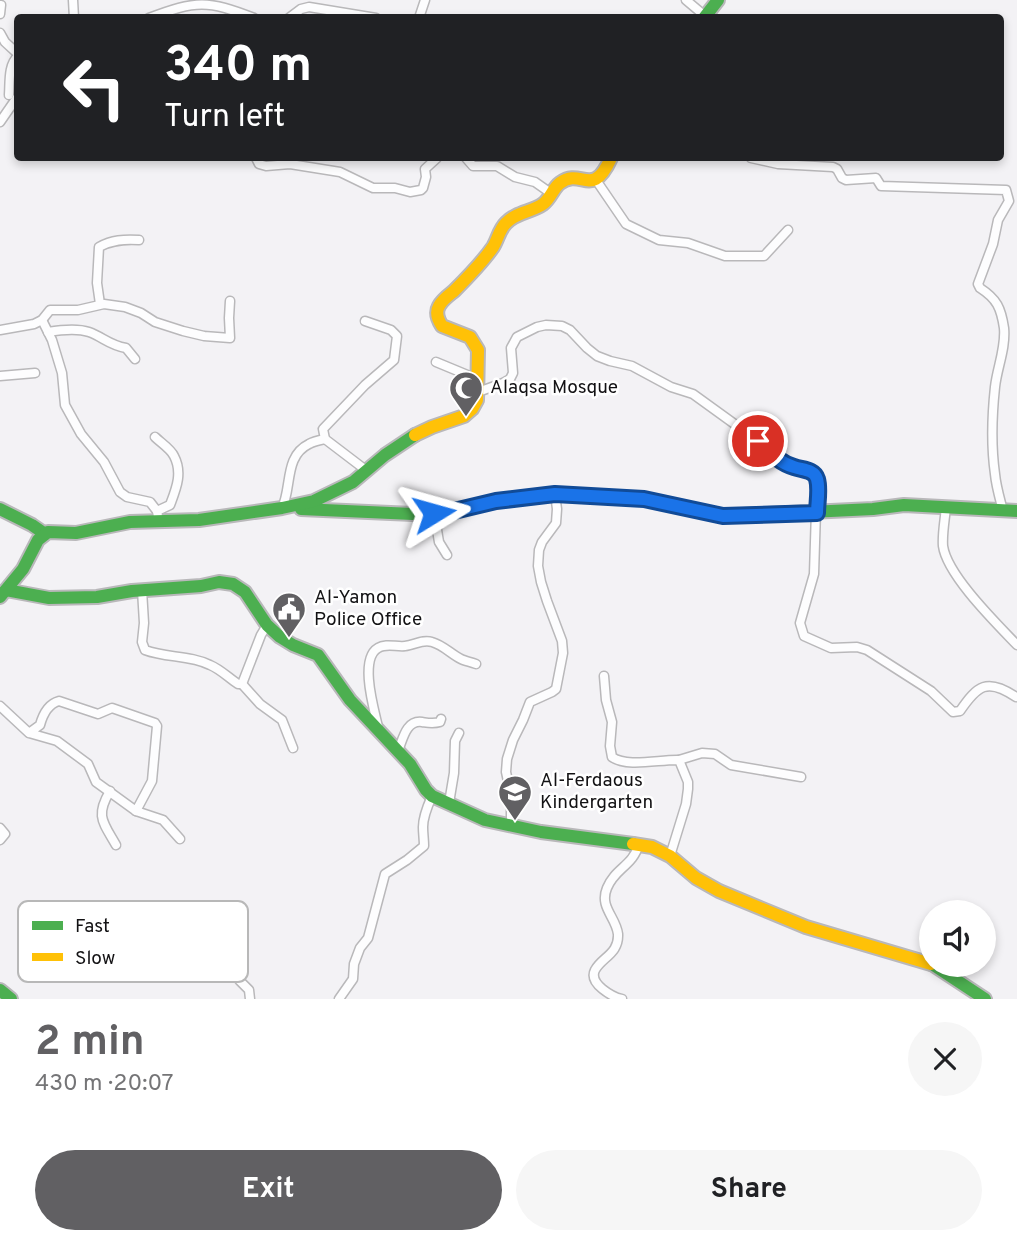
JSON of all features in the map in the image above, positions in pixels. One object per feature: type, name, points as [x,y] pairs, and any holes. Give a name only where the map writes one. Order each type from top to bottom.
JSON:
[{"type":"street","points":[[686,0],[701,14]]},
{"type":"street","points":[[706,14],[718,0]]},
{"type":"street","points":[[159,14],[186,3],[201,2],[215,2],[244,14]]},
{"type":"street","points":[[294,14],[309,7],[352,14]]},
{"type":"street","points":[[0,33],[14,51]]},
{"type":"street","points":[[0,122],[11,95],[11,66],[14,59]]},
{"type":"street","points":[[258,161],[266,166],[290,164],[340,172],[373,188],[395,188],[410,192],[423,188],[425,169],[434,161]]},
{"type":"street","points":[[469,161],[474,166],[497,166],[515,177],[535,182],[552,194]]},
{"type":"street","points":[[3,593],[23,569],[38,540],[45,534],[76,533],[158,516],[200,520],[314,501],[347,485],[408,439],[467,414],[475,403],[478,385],[477,346],[466,334],[442,326],[437,317],[440,304],[492,248],[507,222],[545,203],[564,181],[596,180],[607,169],[610,161]]},
{"type":"street","points":[[767,161],[833,167],[846,180],[876,178],[881,186],[1006,190],[1009,201],[998,220],[993,244],[978,284],[996,301],[1004,328],[993,417],[995,474],[1003,511]]},
{"type":"street","points":[[596,180],[626,224],[659,240],[688,243],[724,256],[764,256],[788,230]]},
{"type":"street","points":[[100,304],[97,283],[99,247],[124,239],[139,240]]},
{"type":"street","points":[[0,330],[34,324],[42,320],[50,310],[78,310],[100,304],[125,307],[183,331],[230,338],[230,301]]},
{"type":"street","points":[[42,320],[62,373],[65,405],[81,435],[104,462],[120,492],[127,497],[150,502],[158,516]]},
{"type":"street","points":[[365,321],[391,330],[397,336],[394,360],[365,385],[323,429],[325,439],[367,471]]},
{"type":"street","points":[[436,362],[478,385],[503,383],[510,379],[513,373],[511,348],[517,337],[546,325],[566,327],[597,356],[632,366],[671,387],[693,394],[758,441],[778,459],[790,466],[812,472],[817,479],[814,574],[800,623],[804,636],[831,648],[857,647],[867,650],[931,691],[954,713],[960,711],[972,694],[982,687],[1000,688],[1016,696]]},
{"type":"street","points":[[48,332],[86,331],[114,346],[126,348],[135,359]]},
{"type":"street","points":[[0,376],[35,373]]},
{"type":"street","points":[[155,436],[174,455],[179,473],[179,483],[170,505],[158,516]]},
{"type":"street","points":[[282,508],[292,461],[298,451],[308,444],[325,439]]},
{"type":"street","points":[[282,508],[434,513],[496,501],[555,494],[644,499],[723,516],[817,513],[904,505],[1017,512]]},
{"type":"street","points":[[511,825],[511,795],[506,765],[509,748],[530,702],[557,687],[562,660],[562,641],[548,605],[538,566],[542,542],[556,523],[555,494]]},
{"type":"street","points":[[946,508],[943,546],[954,572],[1017,645]]},
{"type":"street","points":[[0,509],[45,534]]},
{"type":"street","points":[[434,513],[439,542],[447,555]]},
{"type":"street","points":[[3,593],[49,598],[97,597],[229,582],[245,592],[267,625],[286,641],[318,655],[351,700],[410,764],[432,796],[479,817],[541,832],[639,844],[670,856],[711,887],[806,927],[919,960]]},
{"type":"street","points":[[142,590],[142,642],[145,650],[210,664],[238,684],[242,684],[260,704],[282,720],[293,748]]},
{"type":"street","points":[[242,684],[267,625]]},
{"type":"street","points":[[379,730],[370,696],[369,661],[378,648],[421,641],[432,642],[476,664]]},
{"type":"street","points":[[604,676],[606,700],[612,722],[610,746],[612,757],[617,761],[680,760],[702,753],[715,754],[731,765],[801,777]]},
{"type":"street","points":[[29,733],[40,725],[49,706],[59,701],[97,714],[112,708],[155,723],[157,726],[152,781],[136,811]]},
{"type":"street","points":[[2,711],[29,733],[57,741],[67,748],[88,764],[96,782],[136,811],[163,820],[180,839]]},
{"type":"street","points":[[398,751],[409,726],[416,722],[436,724],[441,719]]},
{"type":"street","points":[[449,803],[454,773],[454,741],[459,733]]},
{"type":"street","points":[[670,856],[688,797],[688,782],[680,760]]},
{"type":"street","points":[[110,791],[103,803],[101,817],[116,845]]},
{"type":"street","points":[[339,999],[353,979],[354,964],[368,937],[385,874],[424,846],[425,812],[432,796]]},
{"type":"street","points":[[0,828],[5,834],[0,840]]},
{"type":"street","points":[[622,999],[604,990],[594,975],[595,970],[617,943],[616,925],[605,905],[606,891],[614,875],[634,858],[639,844]]},
{"type":"street","points":[[952,977],[985,999]]},
{"type":"street","points":[[241,982],[249,990],[250,999]]},
{"type":"street","points":[[0,990],[11,999]]},
{"type":"traffic: fast","points":[[707,14],[718,0]]},
{"type":"traffic: fast","points":[[0,597],[23,569],[38,540],[48,532],[76,533],[130,522],[199,520],[314,501],[353,482],[385,455],[415,435]]},
{"type":"traffic: fast","points":[[301,509],[413,514],[454,511],[496,501],[555,494],[644,499],[723,516],[873,509],[904,505],[1017,511]]},
{"type":"traffic: fast","points":[[0,509],[45,534]]},
{"type":"traffic: fast","points":[[6,590],[49,598],[97,597],[219,582],[233,584],[245,592],[267,625],[280,637],[318,655],[350,700],[410,764],[432,796],[485,820],[541,832],[633,844]]},
{"type":"traffic: fast","points":[[952,977],[985,999]]},
{"type":"traffic: fast","points":[[0,990],[11,999]]},
{"type":"traffic: slow","points":[[415,435],[464,416],[477,400],[478,350],[470,337],[442,326],[437,314],[440,304],[484,259],[510,219],[543,204],[558,185],[568,179],[592,180],[598,177],[609,161]]},
{"type":"traffic: slow","points":[[633,844],[652,847],[670,856],[696,878],[719,891],[806,927],[919,960]]},
{"type":"place","name":"Alaqsa Mosque","points":[[466,418]]},
{"type":"place","name":"Al-Yamon Police Office","points":[[289,639]]},
{"type":"place","name":"Al-Ferdaous Kindergarten","points":[[515,822]]},
{"type":"route","points":[[434,513],[496,501],[555,494],[644,499],[716,516],[817,513],[815,475],[778,459],[758,441]]}]
